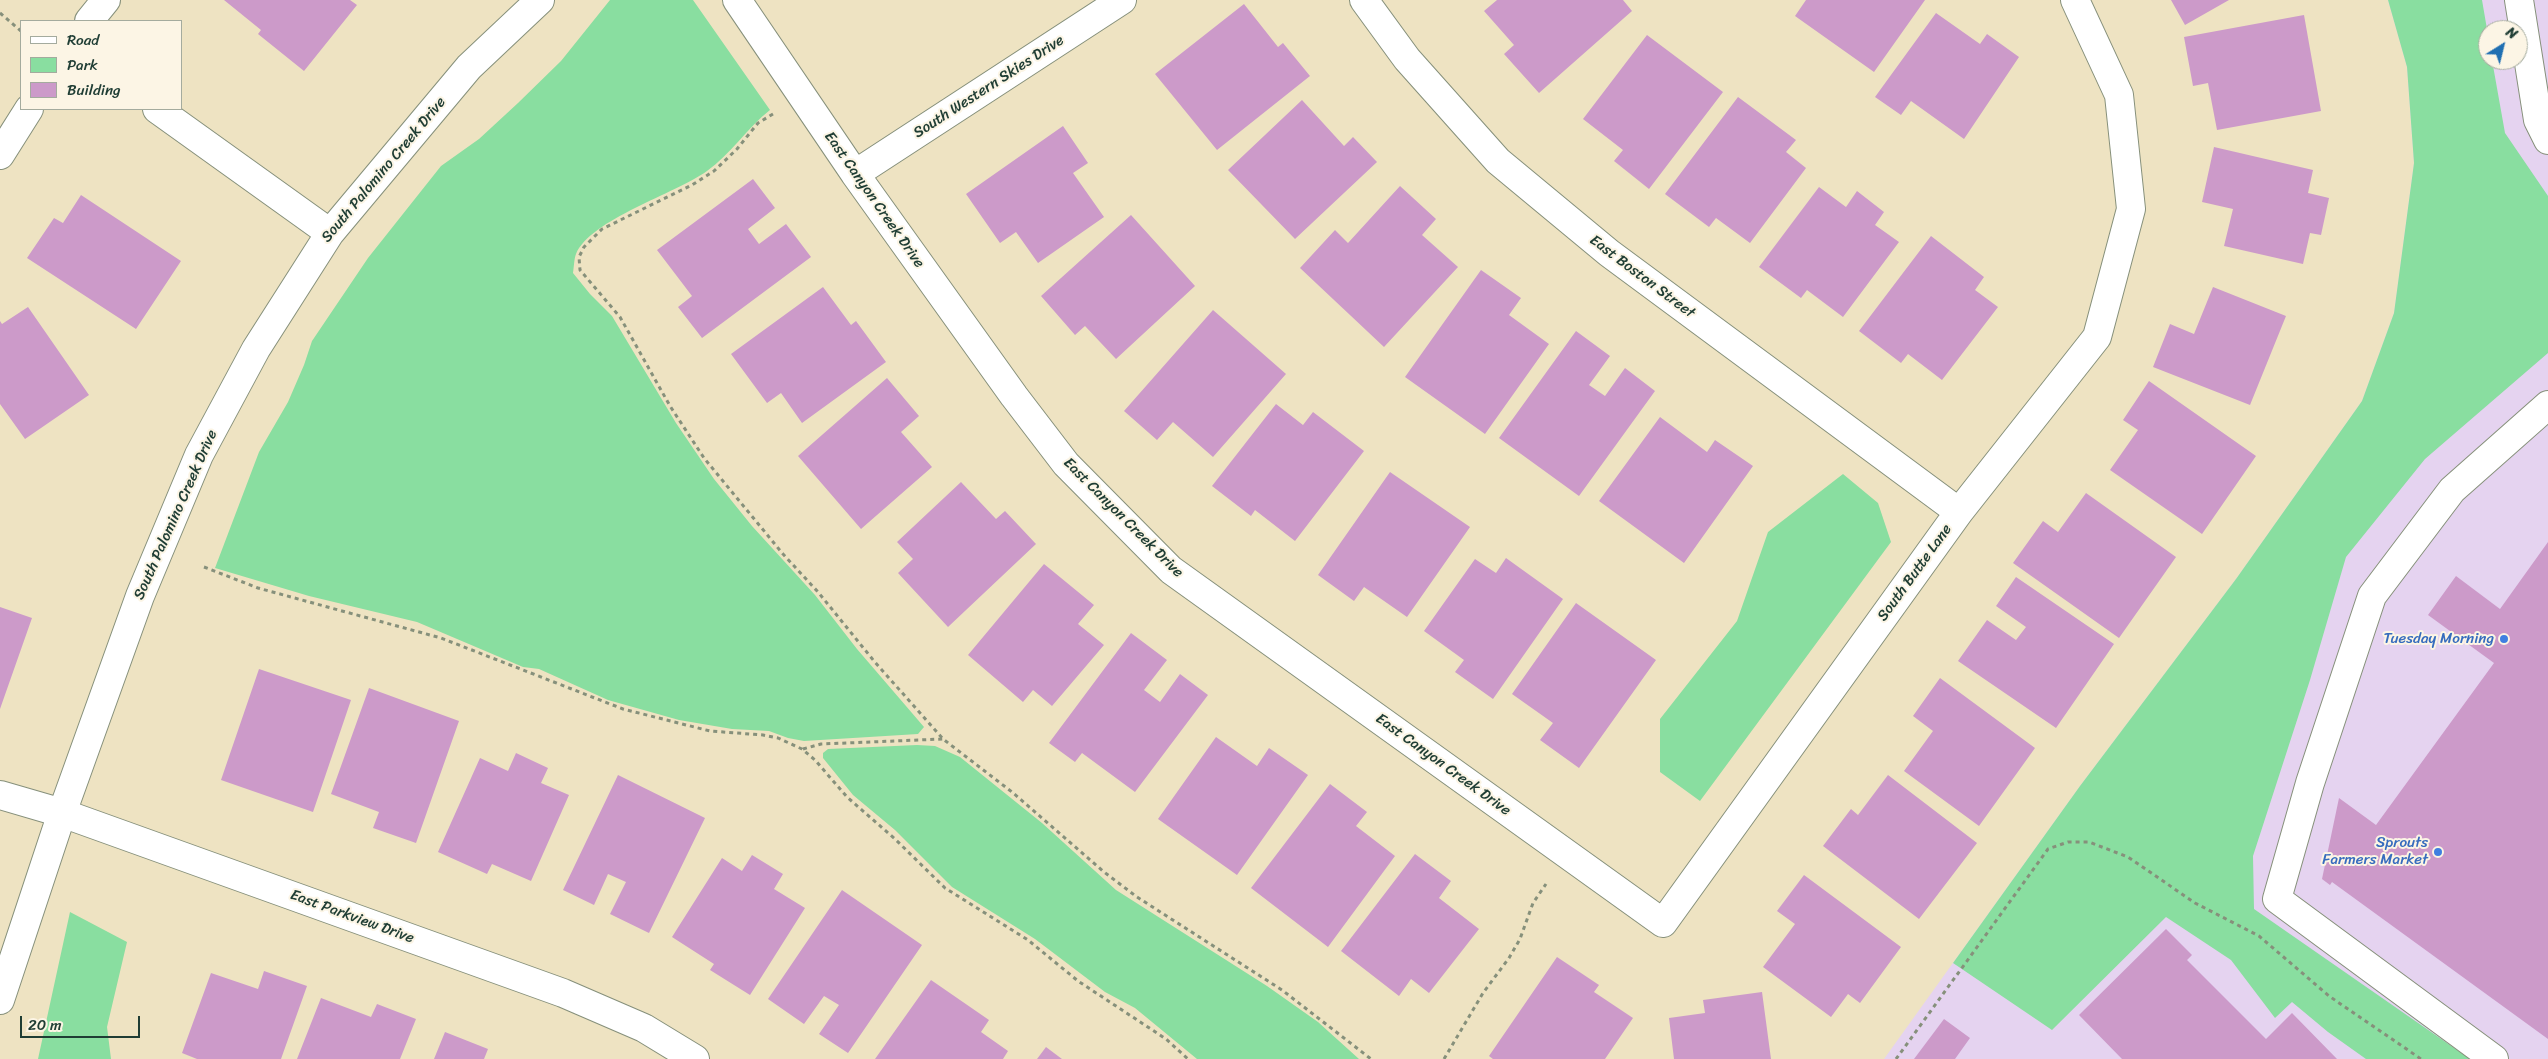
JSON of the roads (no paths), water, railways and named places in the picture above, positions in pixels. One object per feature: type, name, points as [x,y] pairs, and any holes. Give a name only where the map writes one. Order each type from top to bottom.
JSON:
[{"type":"street","points":[[90,20],[106,0]]},
{"type":"street","name":"South Palomino Creek Drive","points":[[0,1000],[62,813],[140,596],[199,455],[256,349],[330,233],[469,67],[540,0]]},
{"type":"street","name":"East Canyon Creek Drive","points":[[737,0],[855,174],[1014,396],[1066,464],[1171,570],[1664,923]]},
{"type":"street","name":"South Western Skies Drive","points":[[855,174],[1122,0]]},
{"type":"street","name":"East Boston Street","points":[[1364,0],[1407,59],[1498,161],[1609,253],[1959,512]]},
{"type":"street","name":"South Butte Lane","points":[[1664,923],[1959,512],[2097,337],[2131,209],[2120,95],[2074,0]]},
{"type":"street","points":[[2519,0],[2538,120],[2548,140]]},
{"type":"street","points":[[0,155],[28,110]]},
{"type":"street","points":[[158,110],[330,233]]},
{"type":"street","points":[[2494,1059],[2277,899],[2310,783],[2372,596],[2452,490],[2548,405]]},
{"type":"street","name":"East Parkview Drive","points":[[0,795],[62,813],[563,992],[644,1028],[695,1059]]},
{"type":"place","name":"Tuesday Morning","points":[[2504,639]]},
{"type":"place","name":"Sprouts Farmers Market","points":[[2438,852]]}]
